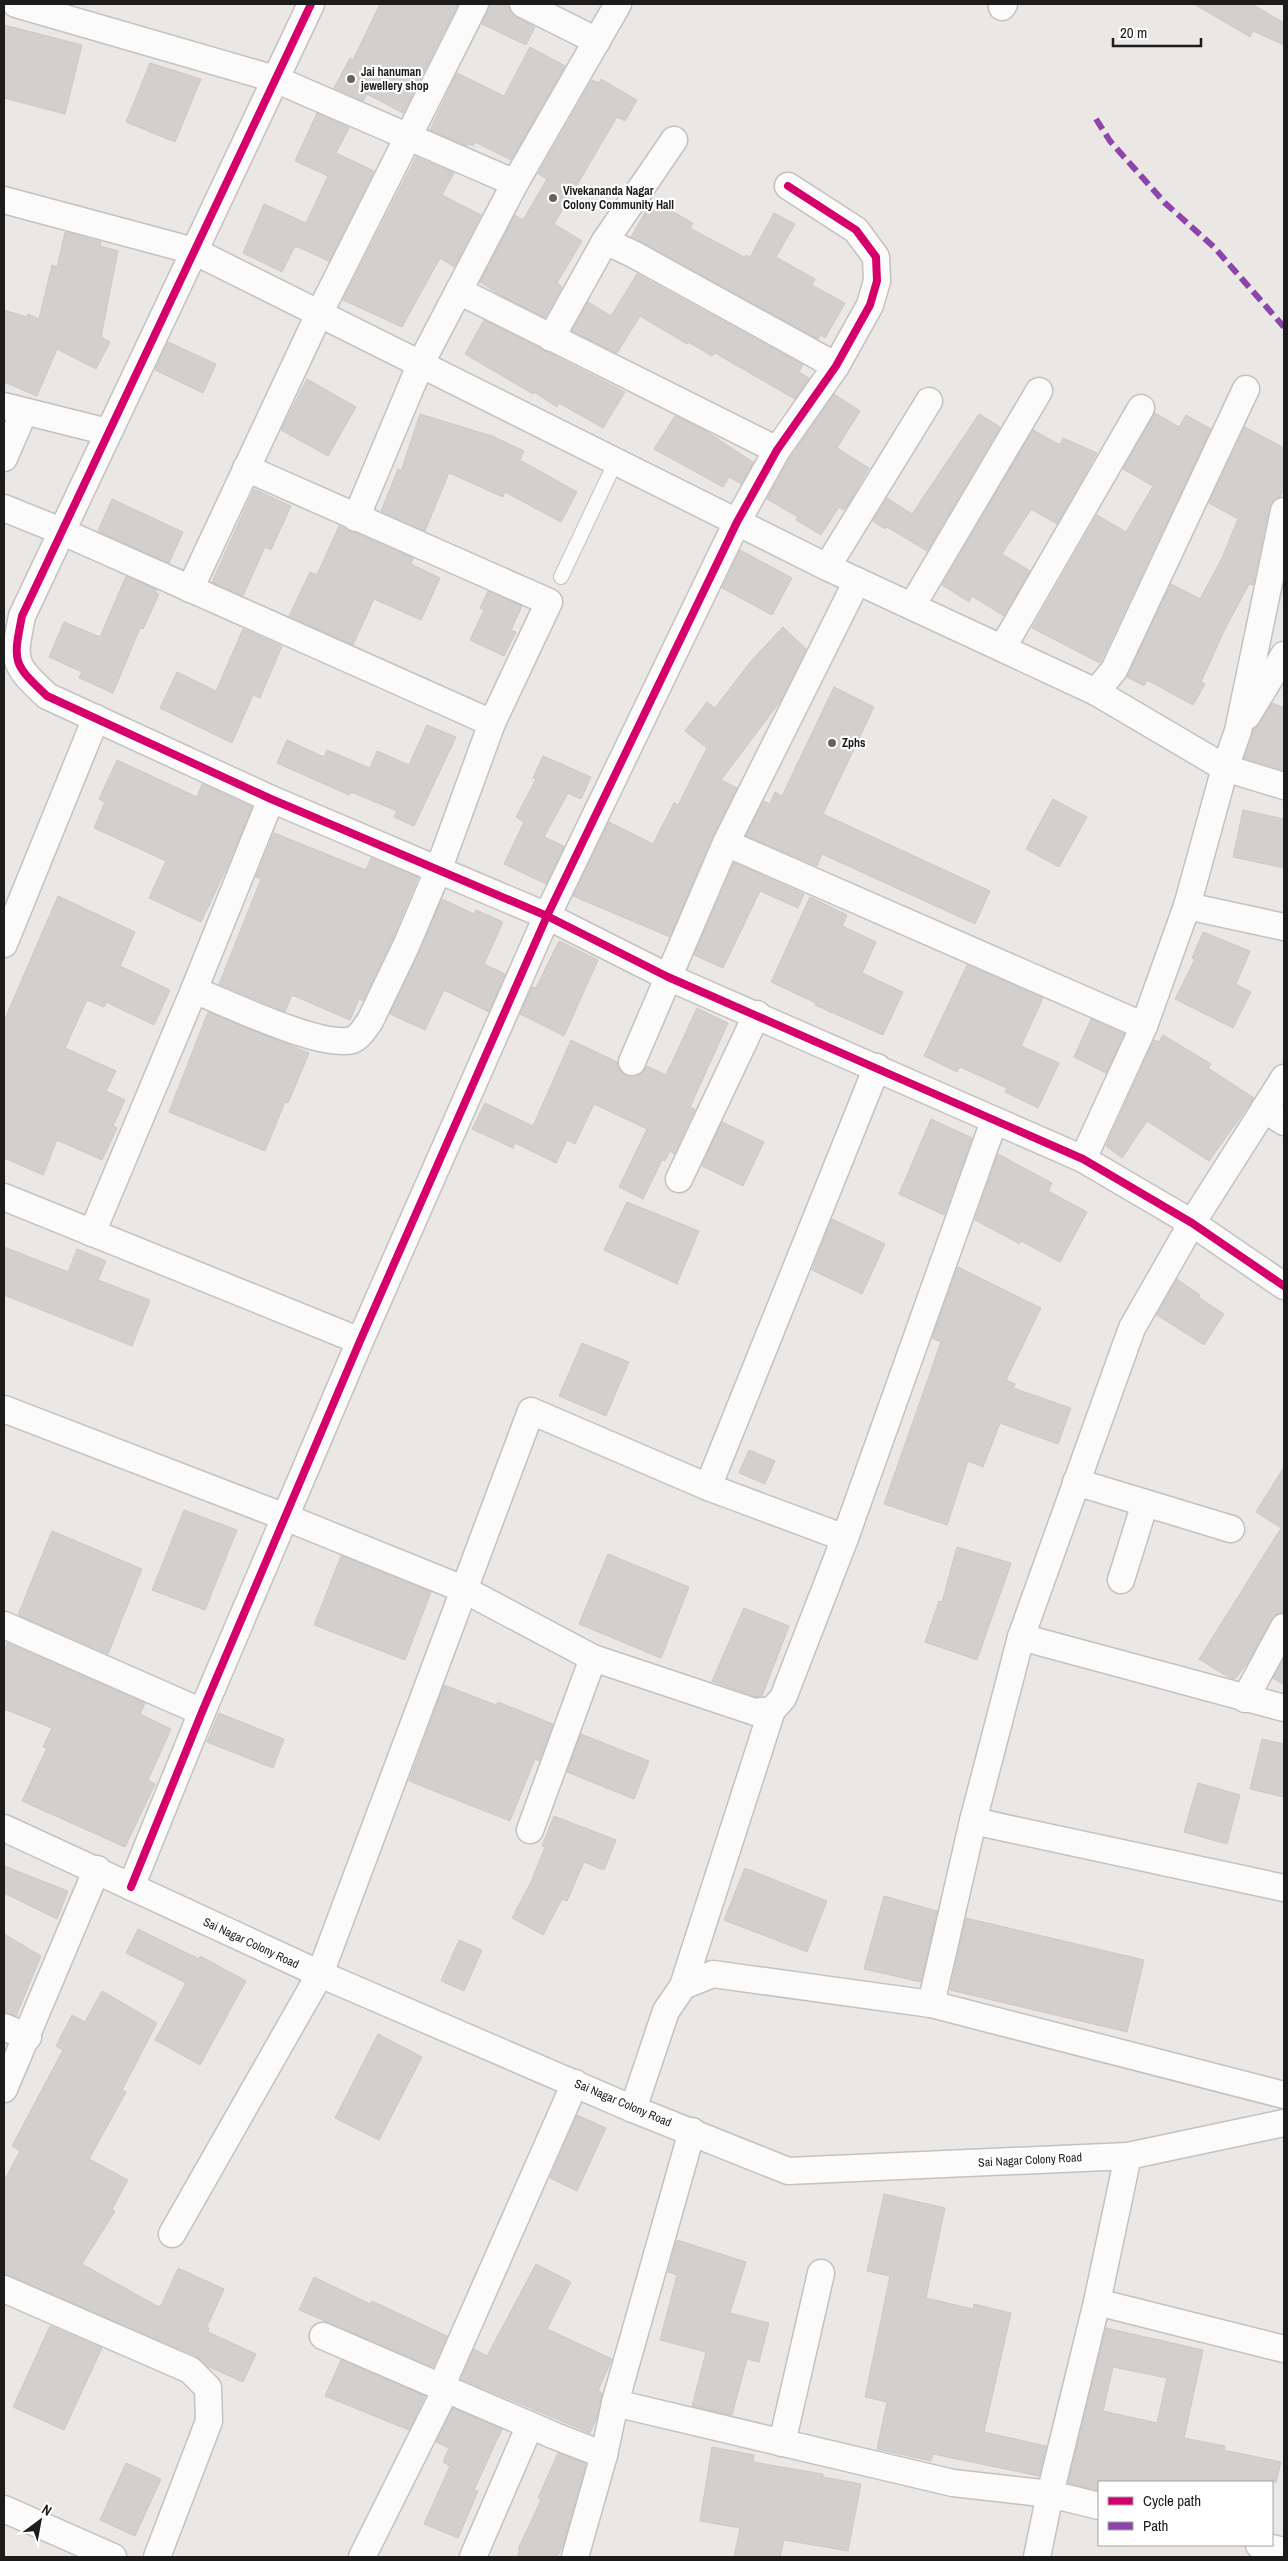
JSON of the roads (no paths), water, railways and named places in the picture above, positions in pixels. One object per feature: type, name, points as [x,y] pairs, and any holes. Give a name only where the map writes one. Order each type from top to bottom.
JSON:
[{"type":"street","points":[[16,4],[275,80],[515,183]]},
{"type":"street","points":[[311,4],[22,616],[15,653],[23,673],[47,696],[271,798],[439,868],[547,916],[668,977],[757,1014],[1083,1159],[1192,1223],[1284,1286]]},
{"type":"street","points":[[190,589],[319,314],[475,4]]},
{"type":"street","points":[[523,4],[597,41]]},
{"type":"street","points":[[356,518],[421,363],[515,183],[618,4]]},
{"type":"street","points":[[551,338],[605,241],[674,140]]},
{"type":"street","points":[[131,1887],[202,1712],[360,1341],[547,916],[738,522],[777,450],[836,366],[870,305],[877,280],[876,257],[856,230],[788,186]]},
{"type":"street","points":[[4,200],[194,251],[827,567],[1003,647],[1096,692],[1225,768],[1284,786]]},
{"type":"street","points":[[605,241],[633,254],[836,366]]},
{"type":"street","points":[[459,291],[777,450]]},
{"type":"street","points":[[1096,692],[1114,670],[1246,389]]},
{"type":"street","points":[[912,606],[1038,391]]},
{"type":"street","points":[[827,567],[929,401]]},
{"type":"street","points":[[1003,647],[1141,408]]},
{"type":"street","points":[[4,458],[14,409],[108,432]]},
{"type":"street","points":[[194,990],[316,1039],[340,1042],[354,1040],[370,1021],[406,946],[439,868],[492,723],[549,602],[246,468]]},
{"type":"street","points":[[4,508],[61,531],[492,723]]},
{"type":"street","points":[[1083,1159],[1144,1026],[1187,906],[1225,768],[1238,732],[1284,511]]},
{"type":"street","points":[[632,1062],[726,843],[857,581]]},
{"type":"street","points":[[1238,732],[1284,655]]},
{"type":"street","points":[[4,944],[96,718]]},
{"type":"street","points":[[92,1233],[194,990],[271,798]]},
{"type":"street","points":[[726,843],[1144,1026]]},
{"type":"street","points":[[1187,906],[1284,927]]},
{"type":"street","points":[[679,1179],[757,1014]]},
{"type":"street","points":[[708,1487],[877,1067]]},
{"type":"street","points":[[931,2004],[973,1821],[1021,1637],[1132,1328],[1192,1223],[1274,1116],[1284,1078]]},
{"type":"street","points":[[633,2109],[666,2011],[683,1986],[772,1710],[783,1698],[845,1538],[994,1120]]},
{"type":"street","points":[[4,1197],[360,1341]]},
{"type":"street","points":[[4,1409],[285,1517],[463,1589],[594,1658],[755,1712],[772,1710]]},
{"type":"street","points":[[172,2234],[320,1974],[531,1411],[708,1487],[845,1538]]},
{"type":"street","points":[[1076,1482],[1231,1529]]},
{"type":"street","points":[[1121,1580],[1145,1502]]},
{"type":"street","points":[[4,1625],[202,1712]]},
{"type":"street","points":[[1245,1698],[1284,1627]]},
{"type":"street","points":[[1021,1637],[1284,1708]]},
{"type":"street","points":[[530,1830],[594,1658]]},
{"type":"street","points":[[973,1821],[1284,1888]]},
{"type":"street","name":"Sai Nagar Colony Road","points":[[4,1828],[97,1869],[131,1887],[320,1974],[633,2109],[788,2171],[1128,2156],[1284,2123]]},
{"type":"street","points":[[4,2089],[28,2037],[97,1869]]},
{"type":"street","points":[[683,1986],[712,1974],[931,2004],[1284,2095]]},
{"type":"street","points":[[4,2027],[28,2037]]},
{"type":"street","points":[[362,2557],[444,2388],[575,2083]]},
{"type":"street","points":[[575,2557],[604,2455],[615,2403],[692,2131]]},
{"type":"street","points":[[1037,2557],[1050,2494],[1097,2302],[1128,2156]]},
{"type":"street","points":[[782,2443],[821,2273]]},
{"type":"street","points":[[4,2289],[190,2370],[208,2388],[209,2421],[157,2557]]},
{"type":"street","points":[[1097,2302],[1284,2349]]},
{"type":"street","points":[[323,2336],[604,2455]]},
{"type":"street","points":[[615,2403],[952,2483],[1050,2494],[1098,2506]]},
{"type":"street","points":[[473,2557],[530,2425]]},
{"type":"street","points":[[4,2509],[114,2557]]},
{"type":"street","points":[[1263,2546],[1284,2551]]},
{"type":"lane","points":[[561,577],[616,461]]},
{"type":"place","name":"Jai hanuman jewellery shop","points":[[351,79]]},
{"type":"place","name":"Vivekananda Nagar Colony Community Hall","points":[[553,198]]},
{"type":"place","name":"Zphs","points":[[832,743]]}]
